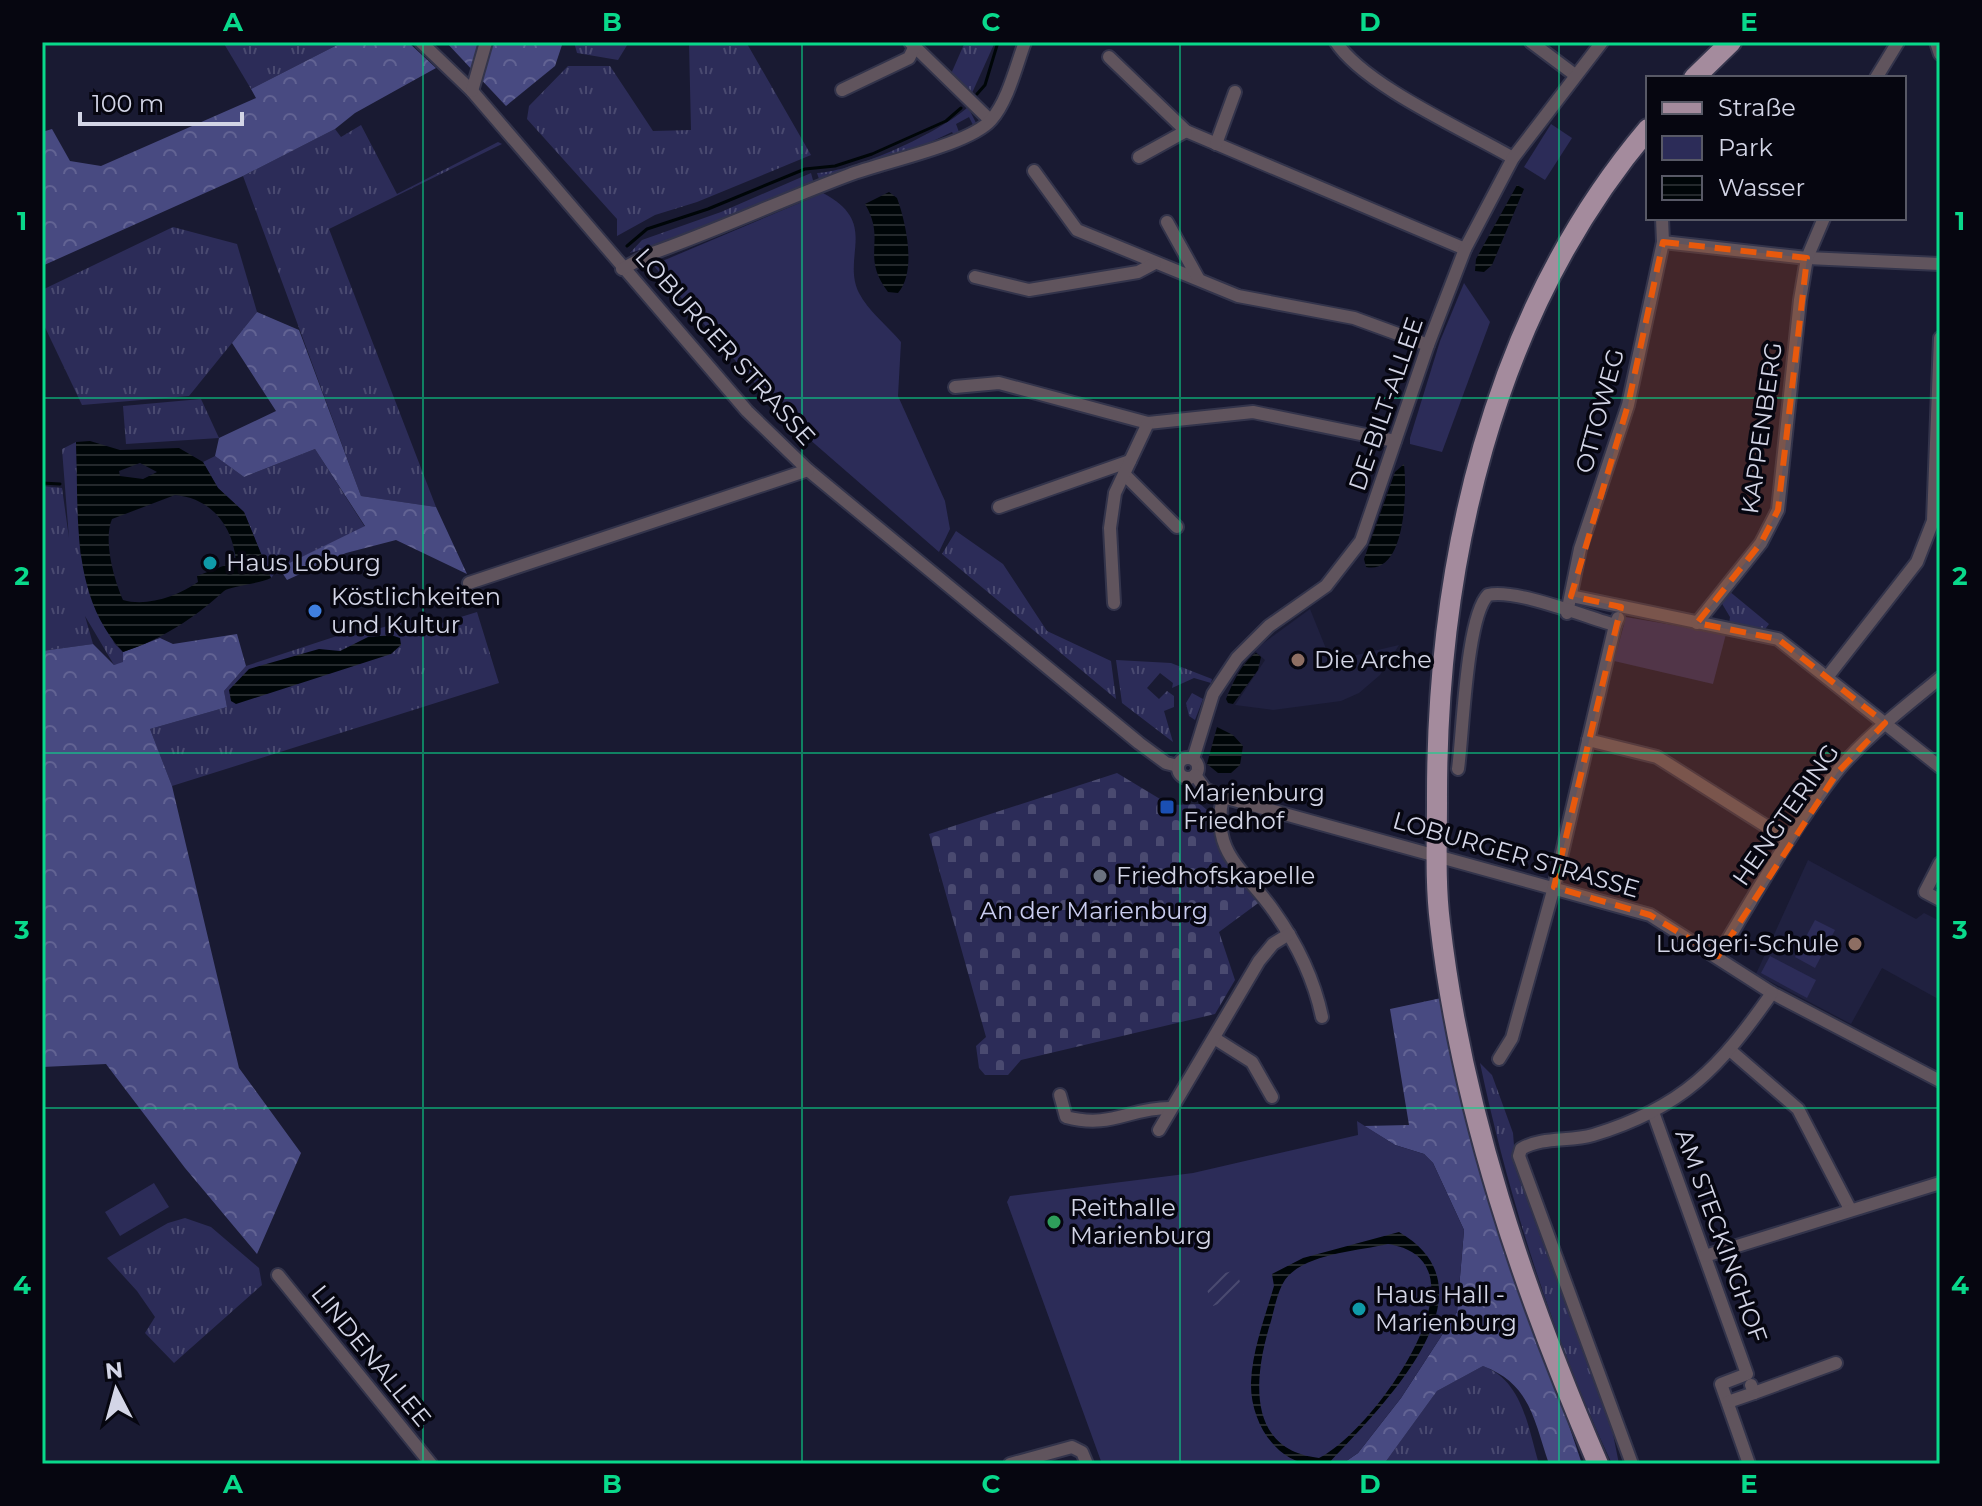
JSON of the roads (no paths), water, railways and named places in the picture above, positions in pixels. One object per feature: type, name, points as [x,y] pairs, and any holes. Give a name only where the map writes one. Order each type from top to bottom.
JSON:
[{"type":"main road","points":[[1696,76],[1731,42]]},
{"type":"main road","points":[[1598,1464],[1565,1385],[1524,1271],[1475,1105],[1443,951],[1436,855],[1439,678],[1457,558],[1478,465],[1508,373],[1541,296],[1598,196],[1646,132]]},
{"type":"street","name":"LOBURGER STRASSE","points":[[421,42],[472,91],[747,411],[808,470],[1139,743],[1166,763],[1178,766]]},
{"type":"street","points":[[472,91],[486,42]]},
{"type":"street","points":[[622,269],[650,254],[852,174],[953,141],[990,120],[1025,42]]},
{"type":"street","points":[[1336,42],[1346,57],[1394,90],[1513,158]]},
{"type":"street","points":[[1531,42],[1575,75]]},
{"type":"street","name":"DE-BILT-ALLEE","points":[[1193,759],[1213,694],[1237,658],[1269,626],[1326,586],[1354,553],[1368,526],[1428,345],[1465,249],[1513,158],[1602,42]]},
{"type":"street","points":[[1877,76],[1898,42]]},
{"type":"street","points":[[1936,42],[1940,54]]},
{"type":"street","points":[[842,90],[863,83],[909,58],[914,44],[990,120]]},
{"type":"street","points":[[1109,57],[1186,131],[1465,249]]},
{"type":"street","points":[[1216,144],[1235,92]]},
{"type":"street","points":[[1139,157],[1186,131]]},
{"type":"street","points":[[1034,171],[1077,230],[1238,296],[1354,318],[1428,345]]},
{"type":"street","name":"OTTOWEG","points":[[1567,613],[1580,549],[1628,405],[1663,242],[1662,220]]},
{"type":"street","name":"KAPPENBERG","points":[[1697,623],[1761,543],[1778,510],[1807,258],[1823,220]]},
{"type":"street","points":[[1167,222],[1198,278]]},
{"type":"street","points":[[1663,242],[1807,258],[1940,264]]},
{"type":"street","points":[[975,277],[1029,290],[1138,272],[1155,263]]},
{"type":"street","points":[[1828,676],[1917,562],[1936,521],[1940,338]]},
{"type":"street","points":[[955,387],[999,383],[1148,423],[1253,412],[1395,441]]},
{"type":"street","points":[[1114,603],[1110,528],[1115,493],[1148,423]]},
{"type":"street","points":[[999,507],[1130,461]]},
{"type":"street","points":[[469,583],[808,470]]},
{"type":"street","points":[[1124,474],[1177,527]]},
{"type":"street","points":[[1458,769],[1467,669],[1483,600],[1501,594],[1556,606],[1567,613],[1615,625]]},
{"type":"street","points":[[1571,596],[1778,639],[1940,767]]},
{"type":"street","points":[[1499,1059],[1512,1038],[1554,887],[1621,607]]},
{"type":"street","name":"HENGTERING","points":[[1718,956],[1788,840],[1837,773],[1885,723],[1940,678]]},
{"type":"street","points":[[1588,740],[1657,757],[1788,840]]},
{"type":"street","points":[[1184,759],[1193,759],[1198,767],[1195,775],[1183,777],[1178,766],[1184,759]]},
{"type":"street","name":"LOBURGER STRASSE","points":[[1195,775],[1205,789],[1223,797],[1650,915],[1772,993],[1940,1081]]},
{"type":"street","points":[[1223,797],[1218,823],[1224,847],[1289,934],[1302,958],[1322,1017]]},
{"type":"street","points":[[1940,863],[1925,892],[1940,900]]},
{"type":"street","points":[[1159,1130],[1169,1108],[1259,961],[1273,944],[1289,934]]},
{"type":"street","points":[[1632,1464],[1519,1163],[1521,1149],[1531,1143],[1590,1136],[1653,1112],[1685,1094],[1731,1051],[1772,993]]},
{"type":"street","points":[[1214,1038],[1252,1062],[1272,1097]]},
{"type":"street","points":[[1731,1051],[1798,1109],[1850,1209]]},
{"type":"street","points":[[1060,1095],[1066,1117],[1080,1121],[1101,1123],[1169,1108]]},
{"type":"street","name":"AM STECKINGHOF","points":[[1653,1112],[1754,1393]]},
{"type":"street","points":[[1705,1256],[1940,1183]]},
{"type":"street","name":"LINDENALLEE","points":[[278,1275],[431,1464]]},
{"type":"street","points":[[1749,1464],[1728,1402],[1836,1363]]},
{"type":"street","name":"AM STECKINGHOF","points":[[1728,1402],[1721,1384],[1747,1374]]},
{"type":"street","points":[[1010,1464],[1072,1447],[1082,1452],[1087,1464]]},
{"type":"water","points":[[1517,185],[1524,189],[1492,265],[1484,272],[1475,271],[1476,259]]},
{"type":"water","points":[[889,192],[897,198],[908,247],[907,272],[898,293],[888,292],[880,279],[874,258],[874,228],[865,204]]},
{"type":"water","name":"Haus Loburg","points":[[90,441],[120,450],[179,448],[203,462],[218,488],[244,512],[271,578],[227,589],[177,627],[123,652],[106,630],[86,580],[78,525],[76,442]],"holes":[[[140,463],[157,472],[143,479],[120,476],[119,471]],[[175,495],[199,502],[218,516],[230,536],[236,561],[197,576],[198,582],[172,596],[142,602],[123,600],[109,549],[112,519]]]},
{"type":"water","points":[[1404,464],[1404,511],[1396,545],[1389,558],[1379,566],[1366,567],[1364,559],[1395,472]]},
{"type":"water","points":[[391,635],[400,638],[401,645],[391,654],[236,704],[231,701],[229,690],[249,669],[319,649],[340,651],[368,637]]},
{"type":"water","points":[[1256,653],[1261,657],[1258,670],[1233,704],[1228,703],[1226,699],[1238,674]]},
{"type":"water","points":[[1217,727],[1233,735],[1243,746],[1240,765],[1231,773],[1218,773],[1207,764]]},
{"type":"water","points":[[1399,1232],[1428,1257],[1439,1285],[1436,1316],[1422,1349],[1401,1381],[1330,1462],[1313,1464],[1285,1454],[1263,1431],[1252,1400],[1251,1383],[1256,1346],[1274,1286],[1272,1274],[1303,1258]],"holes":[[[1388,1244],[1419,1257],[1431,1281],[1428,1313],[1414,1349],[1392,1385],[1367,1417],[1341,1443],[1319,1458],[1295,1452],[1278,1441],[1267,1425],[1259,1386],[1265,1342],[1285,1280],[1299,1268],[1323,1257]]]},
{"type":"waterway","points":[[977,94],[985,85],[998,42]]},
{"type":"waterway","points":[[627,246],[647,229],[708,209],[805,169],[835,166],[872,154],[946,121],[961,108]]},
{"type":"waterway","points":[[42,483],[60,484]]},
{"type":"place","name":"Haus Loburg","points":[[210,563]]},
{"type":"place","name":"Köstlichkeiten und Kultur","points":[[315,611]]},
{"type":"place","name":"Die Arche","points":[[1298,660]]},
{"type":"place","name":"Marienburg Friedhof","points":[[1167,807]]},
{"type":"place","name":"Friedhofskapelle","points":[[1100,876]]},
{"type":"place","name":"Ludgeri-Schule","points":[[1855,944]]},
{"type":"place","name":"Reithalle Marienburg","points":[[1054,1222]]},
{"type":"place","name":"Haus Hall - Marienburg","points":[[1359,1309]]},
{"type":"park label","name":"An der Marienburg","points":[[1094,911]]}]
